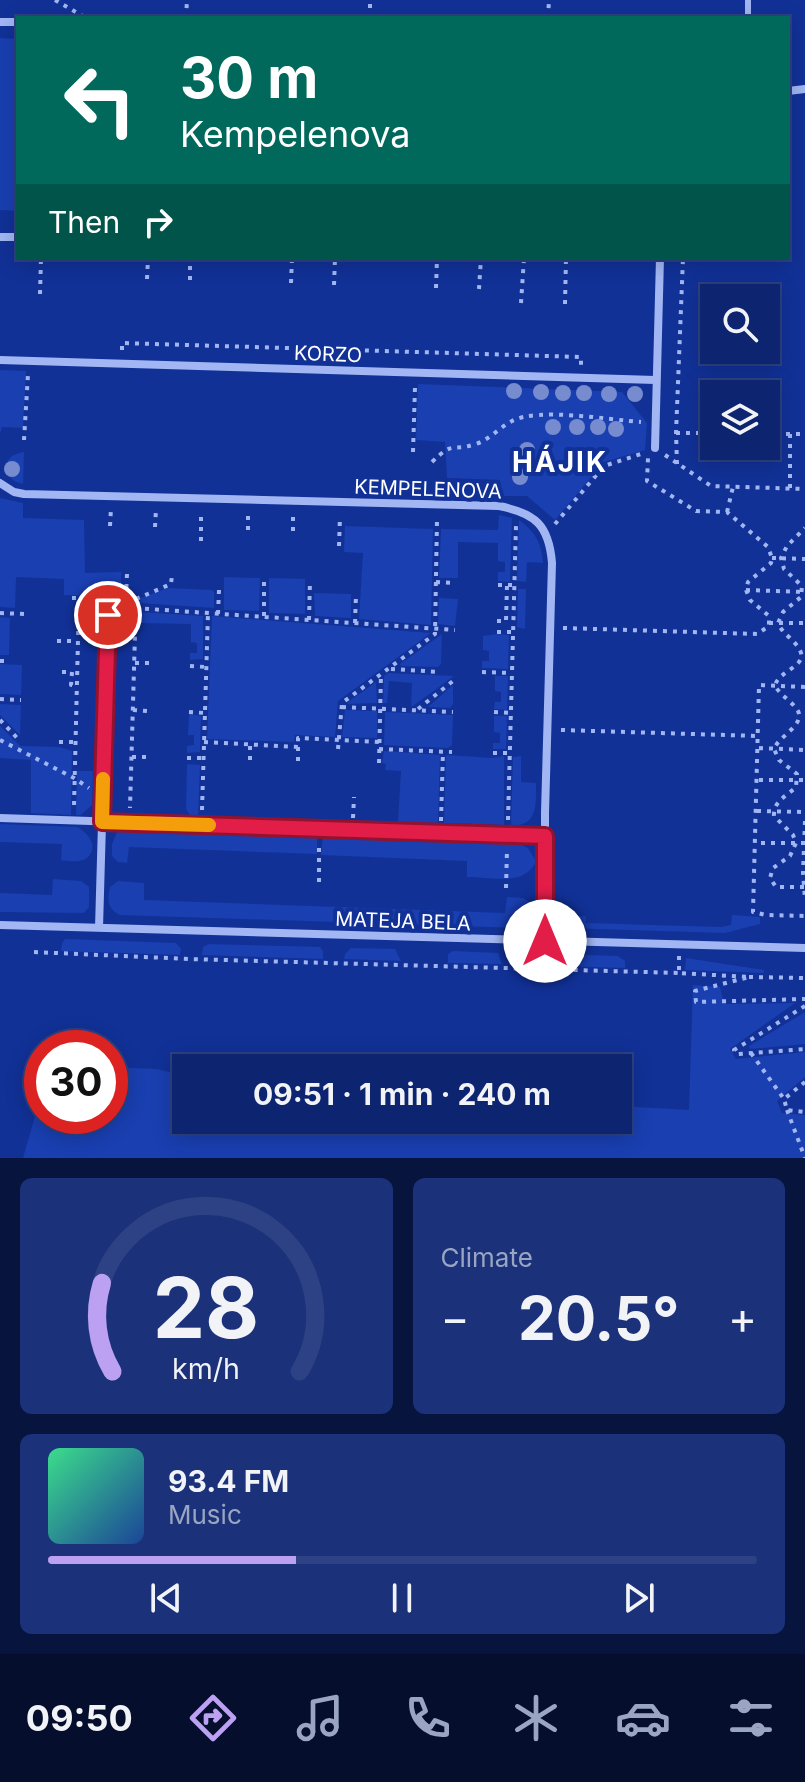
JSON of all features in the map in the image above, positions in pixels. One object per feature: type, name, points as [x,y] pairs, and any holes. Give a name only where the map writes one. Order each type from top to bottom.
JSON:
[{"type":"street","points":[[655,448],[660,260]]},
{"type":"street","name":"KORZO","points":[[0,360],[655,380]]},
{"type":"street","name":"KEMPELENOVA","points":[[0,483],[24,494],[499,506],[516,509],[538,522],[550,542],[545,941]]},
{"type":"street","points":[[99,928],[108,615]]},
{"type":"street","points":[[0,818],[545,836]]},
{"type":"street","name":"MATEJA BELA","points":[[0,925],[805,948]]},
{"type":"path","points":[[55,0],[83,16]]},
{"type":"path","points":[[40,294],[41,260]]},
{"type":"path","points":[[147,279],[148,260]]},
{"type":"path","points":[[190,260],[190,280]]},
{"type":"path","points":[[291,283],[292,260]]},
{"type":"path","points":[[334,285],[335,260]]},
{"type":"path","points":[[436,288],[437,260]]},
{"type":"path","points":[[479,289],[481,260]]},
{"type":"path","points":[[521,303],[524,260]]},
{"type":"path","points":[[565,304],[566,260]]},
{"type":"path","points":[[677,464],[683,260]]},
{"type":"path","points":[[122,364],[122,343],[461,353],[581,357],[581,378]]},
{"type":"path","points":[[24,440],[29,361]]},
{"type":"path","points":[[413,452],[415,373]]},
{"type":"path","points":[[432,462],[446,448],[474,445],[514,420],[535,416],[655,423]]},
{"type":"path","points":[[676,433],[700,433]]},
{"type":"path","points":[[780,434],[805,434]]},
{"type":"path","points":[[790,434],[790,488]]},
{"type":"path","points":[[655,448],[711,486],[805,489]]},
{"type":"path","points":[[551,628],[757,634],[765,630],[769,616],[750,600],[746,590],[748,582],[767,568],[772,558],[768,547],[727,512],[696,511],[647,481],[649,452],[604,466],[555,524]]},
{"type":"path","points":[[727,512],[733,487]]},
{"type":"path","points":[[201,499],[201,541]]},
{"type":"path","points":[[339,546],[340,502]]},
{"type":"path","points":[[338,749],[342,703],[435,634],[437,504]]},
{"type":"path","points":[[506,888],[516,509]]},
{"type":"path","points":[[775,686],[779,676],[803,656],[781,631],[778,623],[783,612],[799,600],[803,592],[802,586],[781,564],[781,558],[787,546],[805,528]]},
{"type":"path","points":[[772,558],[805,559]]},
{"type":"path","points":[[127,574],[126,595],[136,599],[171,584],[172,575]]},
{"type":"path","points":[[264,578],[264,617]]},
{"type":"path","points":[[309,620],[310,580]]},
{"type":"path","points":[[436,582],[456,583]]},
{"type":"path","points":[[498,585],[514,585]]},
{"type":"path","points":[[497,621],[506,621],[507,585]]},
{"type":"path","points":[[218,614],[219,590]]},
{"type":"path","points":[[746,590],[803,592]]},
{"type":"path","points":[[355,623],[356,594]]},
{"type":"path","points":[[72,598],[79,598],[73,821]]},
{"type":"path","points":[[130,823],[136,599]]},
{"type":"path","points":[[135,608],[455,630]]},
{"type":"path","points":[[0,613],[24,614]]},
{"type":"path","points":[[201,825],[208,613]]},
{"type":"path","points":[[769,623],[805,623]]},
{"type":"path","points":[[497,632],[513,632]]},
{"type":"path","points":[[57,641],[77,641]]},
{"type":"path","points":[[0,661],[9,661]]},
{"type":"path","points":[[134,663],[149,663]]},
{"type":"path","points":[[190,666],[206,667]]},
{"type":"path","points":[[389,668],[440,672]]},
{"type":"path","points":[[62,672],[72,672],[71,685],[76,685]]},
{"type":"path","points":[[482,672],[512,673]]},
{"type":"path","points":[[379,763],[381,674]]},
{"type":"path","points":[[416,710],[453,681]]},
{"type":"path","points":[[805,687],[759,685],[753,912],[805,916]]},
{"type":"path","points":[[775,686],[802,717],[776,742],[774,749],[779,760],[797,774],[798,780],[796,787],[775,806],[774,811],[796,843],[790,856],[773,868],[770,878],[776,887],[804,887]]},
{"type":"path","points":[[0,699],[21,700]]},
{"type":"path","points":[[342,707],[453,712]]},
{"type":"path","points":[[133,710],[147,711]]},
{"type":"path","points":[[189,712],[205,713]]},
{"type":"path","points":[[494,712],[511,713]]},
{"type":"path","points":[[0,720],[20,741]]},
{"type":"path","points":[[547,729],[758,736]]},
{"type":"path","points":[[298,761],[298,738],[379,742]]},
{"type":"path","points":[[0,740],[74,778],[102,798]]},
{"type":"path","points":[[59,742],[75,742]]},
{"type":"path","points":[[204,742],[298,747]]},
{"type":"path","points":[[250,744],[250,760]]},
{"type":"path","points":[[758,748],[805,750]]},
{"type":"path","points":[[379,749],[452,752]]},
{"type":"path","points":[[440,831],[443,751]]},
{"type":"path","points":[[493,753],[510,753]]},
{"type":"path","points":[[131,757],[146,757]]},
{"type":"path","points":[[187,758],[203,758]]},
{"type":"path","points":[[758,780],[805,780]]},
{"type":"path","points":[[353,829],[354,797]]},
{"type":"path","points":[[757,811],[805,812]]},
{"type":"path","points":[[805,821],[805,899]]},
{"type":"path","points":[[319,828],[319,882]]},
{"type":"path","points":[[761,843],[805,843]]},
{"type":"path","points":[[679,945],[679,973]]},
{"type":"path","points":[[34,952],[805,978]]},
{"type":"path","points":[[749,977],[695,991],[696,1002],[805,999]]},
{"type":"path","points":[[805,1006],[734,1050],[738,1054],[805,1049]]},
{"type":"path","points":[[751,1053],[784,1099],[805,1158]]},
{"type":"path","points":[[784,1099],[805,1082]]},
{"type":"path","points":[[787,1110],[805,1112]]},
{"type":"shaded area","points":[[0,38],[16,39],[16,211],[0,210]]},
{"type":"shaded area","points":[[0,370],[26,371],[23,428],[2,427],[0,434]]},
{"type":"shaded area","points":[[418,384],[622,392],[647,423],[645,450],[604,462],[555,520],[527,496],[502,496],[500,480],[447,478],[445,442],[416,440]]},
{"type":"shaded area","points":[[24,452],[23,484],[14,481],[5,472],[10,458]]},
{"type":"shaded area","points":[[0,498],[23,503],[23,518],[84,520],[85,573],[121,572],[121,597],[64,595],[64,579],[16,577],[15,608],[0,607]]},
{"type":"shaded area","points":[[499,515],[512,518],[510,582],[498,581],[498,572],[505,572],[505,562],[498,561],[498,543],[458,542],[458,578],[439,578],[441,529],[498,530]]},
{"type":"shaded area","points":[[519,520],[533,533],[543,563],[527,562],[526,582],[517,581]]},
{"type":"shaded area","points":[[345,526],[433,529],[431,625],[359,619],[363,553],[344,552]]},
{"type":"shaded area","points":[[224,577],[260,578],[259,611],[224,610]]},
{"type":"shaded area","points":[[269,578],[305,579],[305,614],[269,613]]},
{"type":"shaded area","points":[[168,588],[212,590],[214,608],[140,603],[141,598]]},
{"type":"shaded area","points":[[518,589],[526,589],[525,629],[517,627]]},
{"type":"shaded area","points":[[314,593],[351,594],[351,618],[315,616]]},
{"type":"shaded area","points":[[439,598],[458,599],[455,626],[438,624]]},
{"type":"shaded area","points":[[140,612],[203,616],[203,659],[190,660],[190,653],[197,653],[197,643],[191,642],[191,624],[139,623]]},
{"type":"shaded area","points":[[212,616],[431,633],[338,701],[335,737],[295,735],[294,742],[207,739]]},
{"type":"shaded area","points":[[0,617],[10,618],[9,655],[0,655]]},
{"type":"shaded area","points":[[442,634],[441,664],[438,667],[401,666],[400,664]]},
{"type":"shaded area","points":[[509,635],[508,669],[482,668],[482,661],[489,661],[489,651],[483,650],[483,636]]},
{"type":"shaded area","points":[[0,664],[22,665],[21,695],[0,694]]},
{"type":"shaded area","points":[[388,673],[454,676],[411,706],[412,683],[389,681],[387,703],[383,703],[384,676]]},
{"type":"shaded area","points":[[495,676],[508,676],[507,710],[494,709],[495,702],[501,702],[501,692],[495,691]]},
{"type":"shaded area","points":[[376,682],[377,703],[348,704],[348,702]]},
{"type":"shaded area","points":[[453,685],[453,704],[450,708],[428,707]]},
{"type":"shaded area","points":[[0,704],[21,705],[20,735],[0,715]]},
{"type":"shaded area","points":[[345,710],[377,711],[377,738],[342,737]]},
{"type":"shaded area","points":[[385,712],[453,715],[452,745],[448,748],[384,745]]},
{"type":"shaded area","points":[[189,714],[201,716],[200,752],[187,753],[187,746],[194,745],[194,735],[188,735]]},
{"type":"shaded area","points":[[494,716],[507,716],[506,749],[493,749],[493,743],[500,743],[500,733],[494,732]]},
{"type":"shaded area","points":[[0,726],[20,746],[59,747],[72,751],[71,815],[31,813],[31,760],[0,758]]},
{"type":"shaded area","points":[[384,751],[440,755],[438,823],[398,822],[401,771],[385,770],[386,764],[382,763]]},
{"type":"shaded area","points":[[446,755],[504,756],[504,825],[444,823]]},
{"type":"shaded area","points":[[521,756],[521,782],[536,783],[534,813],[526,822],[511,825],[513,757]]},
{"type":"shaded area","points":[[187,764],[200,765],[198,818],[191,817],[186,809]]},
{"type":"shaded area","points":[[77,771],[93,771],[92,805],[81,815],[76,815]]},
{"type":"shaded area","points":[[0,824],[77,827],[88,836],[92,844],[91,853],[84,860],[61,860],[62,844],[0,842]]},
{"type":"shaded area","points":[[117,832],[317,835],[317,854],[129,847],[127,863],[118,862],[112,856],[112,844]]},
{"type":"shaded area","points":[[323,835],[519,843],[528,848],[536,861],[531,869],[516,877],[467,877],[467,861],[321,855]]},
{"type":"shaded area","points":[[53,879],[81,881],[89,887],[89,907],[84,913],[0,912],[0,893],[52,895]]},
{"type":"shaded area","points":[[118,881],[144,883],[144,900],[505,913],[507,897],[523,898],[534,908],[533,921],[521,928],[120,915],[110,907],[108,900],[110,887]]},
{"type":"shaded area","points":[[554,912],[566,916],[586,916],[586,923],[721,927],[731,925],[732,915],[760,917],[760,924],[725,933],[565,928],[555,919]]},
{"type":"shaded area","points":[[65,939],[176,943],[181,949],[180,955],[61,951]]},
{"type":"shaded area","points":[[209,944],[320,947],[323,959],[202,955],[203,947]]},
{"type":"shaded area","points":[[351,948],[395,949],[401,961],[344,959]]},
{"type":"shaded area","points":[[453,951],[498,953],[502,964],[448,963],[448,954]]},
{"type":"shaded area","points":[[531,953],[618,956],[625,961],[625,968],[525,965],[525,959]]},
{"type":"shaded area","points":[[686,958],[764,970],[764,973],[685,970]]},
{"type":"shaded area","points":[[693,985],[720,987],[724,1004],[795,1003],[730,1049],[736,1059],[805,1052],[805,1077],[777,1101],[782,1113],[805,1115],[805,1158],[23,1158],[30,1134],[128,1134],[128,1068],[172,1073],[172,1134],[632,1134],[632,1107],[689,1110]]},
{"type":"shaded area","points":[[805,1012],[805,1044],[750,1049],[749,1046]]},
{"type":"slow traffic","points":[[103,779],[102,822],[209,825]]},
{"type":"district","name":"HÁJIK","points":[[560,462]]},
{"type":"route","points":[[108,615],[102,822],[545,836],[545,941]]}]
